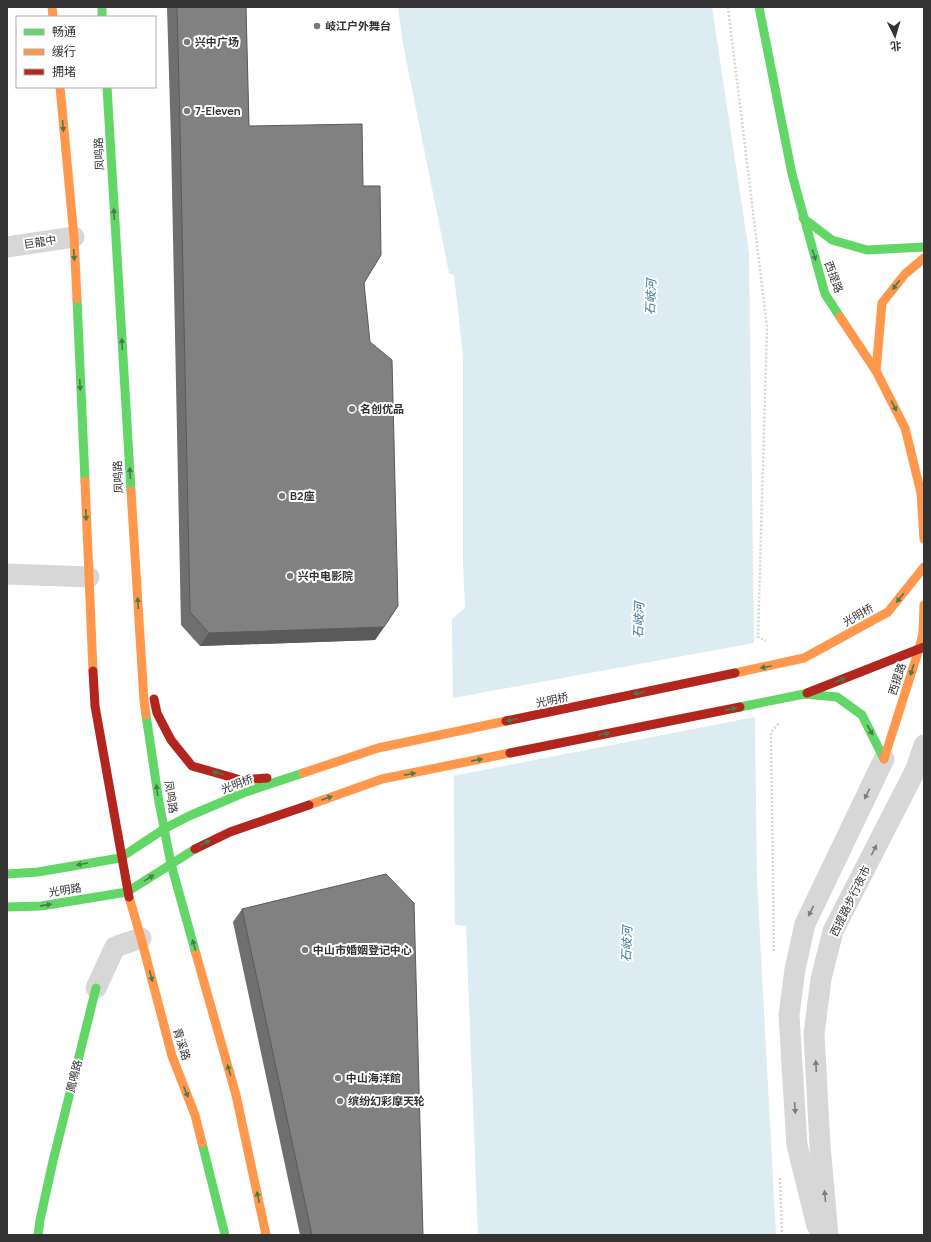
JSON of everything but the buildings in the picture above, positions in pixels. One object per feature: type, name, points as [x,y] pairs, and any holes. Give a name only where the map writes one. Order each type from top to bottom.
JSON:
[{"type":"street","name":"西提路","points":[[759,7],[790,167],[825,294],[876,371],[905,428],[921,493],[924,539]]},
{"type":"street","points":[[60,88],[74,237],[95,706],[120,858]]},
{"type":"street","name":"凤鸣路","points":[[107,88],[144,701],[158,802],[172,864]]},
{"type":"street","points":[[803,218],[832,240],[867,250],[924,247]]},
{"type":"street","name":"巨龍中","points":[[7,247],[74,237]]},
{"type":"street","points":[[876,371],[882,303],[905,274],[924,258]]},
{"type":"street","name":"光明桥","points":[[120,858],[164,829],[188,816],[196,814],[243,793],[378,748],[804,658],[888,612],[924,567]]},
{"type":"street","points":[[7,574],[89,577]]},
{"type":"street","name":"西提路","points":[[884,759],[922,648],[924,605]]},
{"type":"street","points":[[141,642],[157,713],[170,740],[192,766],[241,780],[298,775]]},
{"type":"street","points":[[127,892],[198,847],[230,832],[382,779],[804,694],[922,648]]},
{"type":"street","points":[[804,694],[837,697],[862,715],[884,759],[805,924],[795,969],[789,1015],[797,1144],[819,1235]]},
{"type":"street","name":"西提路步行夜市","points":[[828,1235],[820,1146],[814,1034],[821,979],[833,931],[916,769],[924,745]]},
{"type":"street","name":"光明路","points":[[7,874],[38,872],[120,858]]},
{"type":"street","name":"青溪路","points":[[120,858],[127,892],[141,938],[172,1056],[195,1115],[225,1235]]},
{"type":"street","points":[[172,864],[236,1095],[266,1235]]},
{"type":"street","name":"光明路","points":[[7,907],[41,906],[127,892]]},
{"type":"street","name":"鳳鳴路","points":[[38,1235],[53,1161],[96,988],[114,947],[141,938]]},
{"type":"path","points":[[728,7],[767,327],[758,637],[771,643]]},
{"type":"water","name":"石岐河","points":[[398,7],[712,7],[749,253],[757,880],[776,1235],[478,1235],[466,926],[455,925],[452,619],[465,608],[463,564],[463,356],[454,275],[449,273],[403,44]]},
{"type":"pier","points":[[754,643],[755,717],[453,776],[453,698]]},
{"type":"traffic: fast","points":[[102,7],[102,16]]},
{"type":"traffic: fast","points":[[759,7],[792,174],[825,294],[840,317]]},
{"type":"traffic: fast","points":[[107,88],[131,491]]},
{"type":"traffic: fast","points":[[803,218],[832,240],[867,250],[924,247]]},
{"type":"traffic: fast","points":[[77,299],[85,481]]},
{"type":"traffic: fast","points":[[740,707],[804,694],[837,697],[862,715],[884,759]]},
{"type":"traffic: fast","points":[[146,715],[159,802],[171,864],[196,954]]},
{"type":"traffic: fast","points":[[7,874],[38,872],[120,858],[164,829],[189,816],[243,793],[303,773]]},
{"type":"traffic: fast","points":[[7,907],[41,906],[127,892],[195,849]]},
{"type":"traffic: fast","points":[[38,1235],[53,1161],[96,988]]},
{"type":"traffic: fast","points":[[202,1143],[225,1235]]},
{"type":"traffic: slow","points":[[52,7],[53,16]]},
{"type":"traffic: slow","points":[[60,88],[74,237],[77,299]]},
{"type":"traffic: slow","points":[[876,371],[882,303],[905,274],[924,258]]},
{"type":"traffic: slow","points":[[840,317],[876,371],[905,428],[921,493],[924,539]]},
{"type":"traffic: slow","points":[[85,481],[93,671]]},
{"type":"traffic: slow","points":[[131,491],[146,715]]},
{"type":"traffic: slow","points":[[735,673],[804,658],[888,612],[924,567]]},
{"type":"traffic: slow","points":[[884,759],[919,649],[923,633],[924,605]]},
{"type":"traffic: slow","points":[[303,773],[378,748],[506,721]]},
{"type":"traffic: slow","points":[[309,805],[382,779],[510,753]]},
{"type":"traffic: slow","points":[[129,897],[172,1056],[195,1115],[202,1143]]},
{"type":"traffic: slow","points":[[196,954],[236,1095],[266,1235]]},
{"type":"traffic: jam","points":[[807,693],[924,647]]},
{"type":"traffic: jam","points":[[93,671],[95,706],[129,897]]},
{"type":"traffic: jam","points":[[506,721],[735,673]]},
{"type":"traffic: jam","points":[[154,699],[157,713],[171,740],[192,766],[241,780],[267,778]]},
{"type":"traffic: jam","points":[[510,753],[740,707]]},
{"type":"traffic: jam","points":[[195,849],[230,832],[309,805]]},
{"type":"place","name":"岐江户外舞台","points":[[317,26]]},
{"type":"place","name":"兴中广场","points":[[187,42]]},
{"type":"place","name":"7-Eleven","points":[[187,111]]},
{"type":"place","name":"名创优品","points":[[352,409]]},
{"type":"place","name":"B2座","points":[[282,496]]},
{"type":"place","name":"兴中电影院","points":[[290,576]]},
{"type":"place","name":"中山市婚姻登记中心","points":[[305,950]]},
{"type":"place","name":"中山海洋館","points":[[338,1078]]},
{"type":"place","name":"缤纷幻彩摩天轮","points":[[340,1101]]}]
